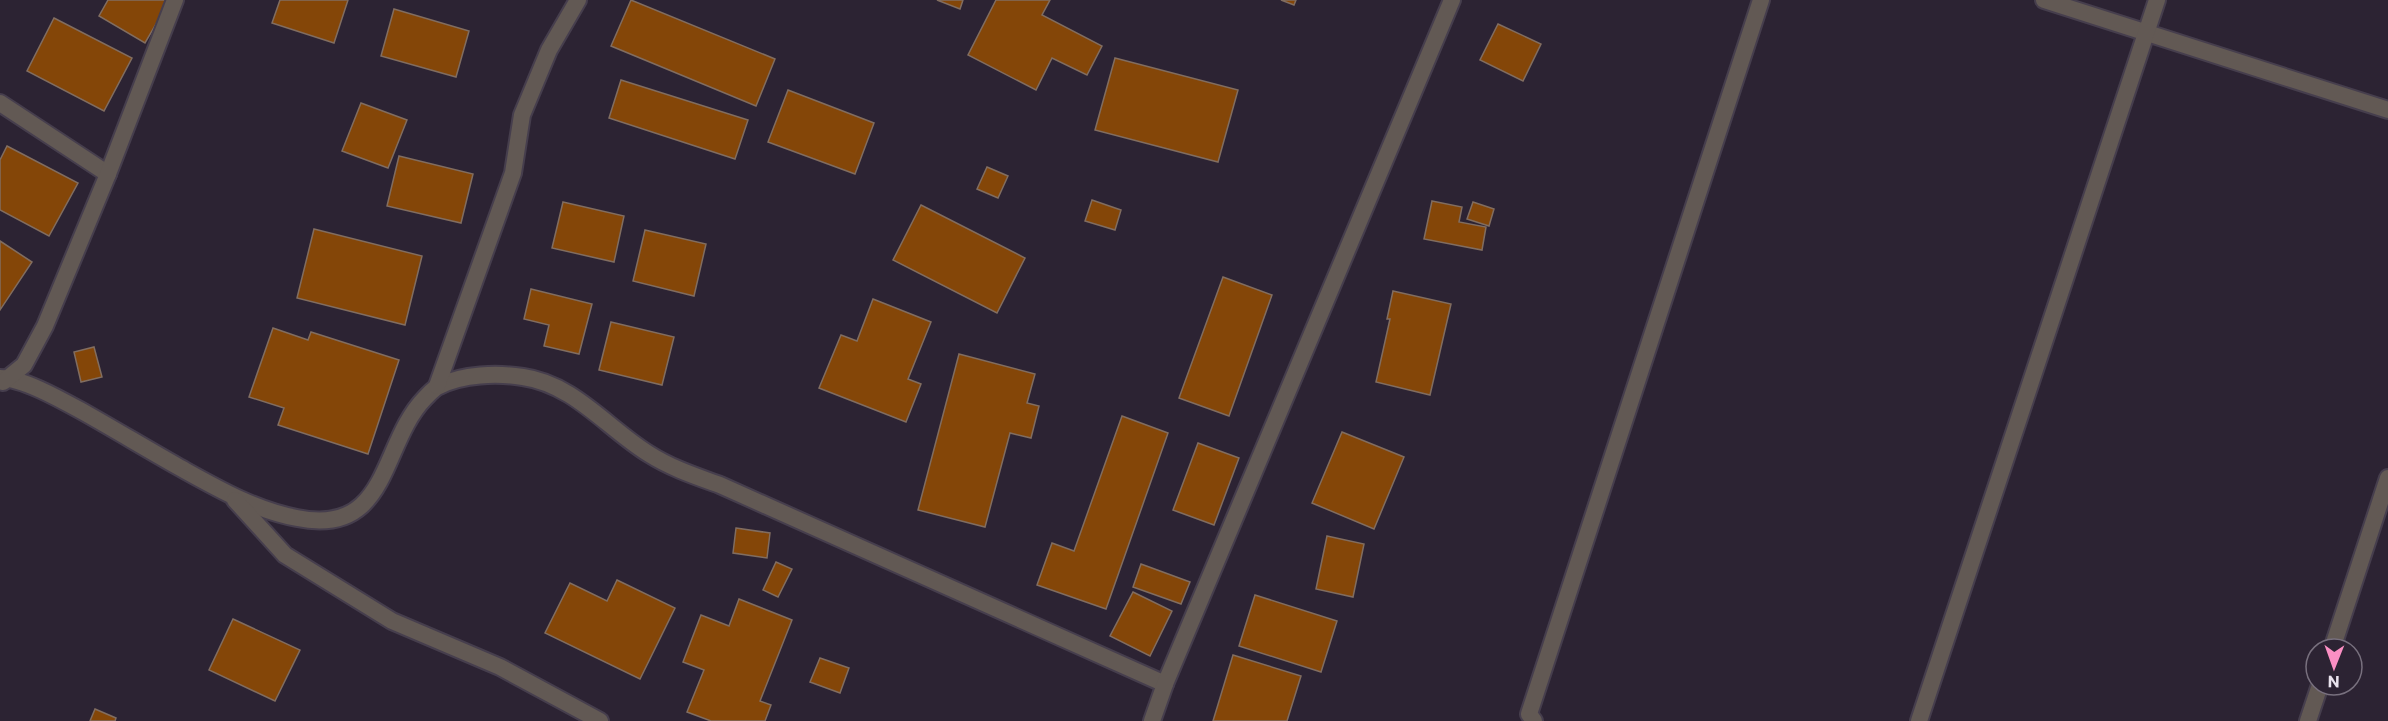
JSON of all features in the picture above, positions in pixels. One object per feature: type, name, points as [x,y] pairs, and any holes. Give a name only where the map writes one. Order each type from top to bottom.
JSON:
[{"type":"street","points":[[3,380],[24,365],[45,326],[108,174],[175,0]]},
{"type":"street","points":[[3,380],[60,399],[233,498],[298,518],[333,520],[357,510],[376,490],[414,410],[437,386],[513,173],[522,115],[549,50],[578,0]]},
{"type":"street","points":[[1152,721],[1165,684],[1452,0]]},
{"type":"street","points":[[1534,721],[1529,714],[1761,0]]},
{"type":"street","points":[[2044,0],[2388,110]]},
{"type":"street","points":[[1919,721],[2157,0]]},
{"type":"street","points":[[0,103],[108,174]]},
{"type":"street","points":[[437,386],[477,376],[524,377],[550,384],[603,417],[648,454],[682,472],[720,485],[1165,684]]},
{"type":"street","points":[[2336,637],[2388,478]]},
{"type":"street","points":[[233,498],[285,555],[392,621],[500,667],[600,721]]},
{"type":"street","points":[[2308,721],[2316,697]]},
{"type":"building","points":[[108,0],[170,0],[145,43],[99,16]]},
{"type":"building","points":[[280,0],[348,0],[334,43],[272,23]]},
{"type":"building","points":[[631,0],[775,59],[756,106],[611,46]]},
{"type":"building","points":[[937,0],[963,0],[960,9]]},
{"type":"building","points":[[996,0],[1050,0],[1042,15],[1102,46],[1087,75],[1052,58],[1036,90],[968,55]]},
{"type":"building","points":[[1281,0],[1296,0],[1294,5]]},
{"type":"building","points":[[394,9],[469,31],[456,77],[381,56]]},
{"type":"building","points":[[54,18],[132,58],[104,111],[27,71]]},
{"type":"building","points":[[1498,24],[1541,44],[1523,81],[1480,60]]},
{"type":"building","points":[[1115,58],[1238,90],[1218,162],[1095,130]]},
{"type":"building","points":[[621,80],[748,120],[735,159],[609,118]]},
{"type":"building","points":[[788,90],[874,123],[855,174],[768,142]]},
{"type":"building","points":[[361,103],[407,120],[388,168],[342,151]]},
{"type":"building","points":[[7,146],[78,183],[49,236],[0,210],[0,160]]},
{"type":"building","points":[[399,156],[473,174],[461,223],[387,206]]},
{"type":"building","points":[[987,167],[1008,176],[998,198],[977,189]]},
{"type":"building","points":[[1092,200],[1121,210],[1115,230],[1085,221]]},
{"type":"building","points":[[1432,201],[1462,207],[1459,222],[1486,227],[1482,250],[1424,239]]},
{"type":"building","points":[[563,202],[624,216],[614,262],[552,248]]},
{"type":"building","points":[[1473,202],[1494,209],[1489,226],[1467,219]]},
{"type":"building","points":[[921,205],[1025,258],[997,313],[893,260]]},
{"type":"building","points":[[314,229],[422,256],[405,325],[297,298]]},
{"type":"building","points":[[645,230],[706,244],[694,296],[633,281]]},
{"type":"building","points":[[0,241],[32,262],[0,310]]},
{"type":"building","points":[[1223,277],[1272,295],[1229,416],[1179,398]]},
{"type":"building","points":[[531,289],[592,304],[579,354],[544,346],[549,325],[524,319]]},
{"type":"building","points":[[1393,291],[1451,304],[1430,395],[1376,382],[1390,319],[1387,319]]},
{"type":"building","points":[[873,299],[931,322],[908,379],[921,384],[906,422],[819,388],[841,335],[857,341]]},
{"type":"building","points":[[611,322],[674,337],[662,385],[599,370]]},
{"type":"building","points":[[273,328],[308,340],[311,332],[399,360],[368,454],[278,425],[284,408],[249,397]]},
{"type":"building","points":[[94,347],[102,377],[81,382],[74,352]]},
{"type":"building","points":[[959,354],[1035,374],[1027,403],[1039,406],[1031,438],[1010,433],[985,527],[918,510]]},
{"type":"building","points":[[1122,416],[1168,433],[1106,609],[1037,585],[1052,543],[1074,551]]},
{"type":"building","points":[[1342,432],[1404,457],[1374,529],[1312,503]]},
{"type":"building","points":[[1198,443],[1239,458],[1214,525],[1173,510]]},
{"type":"building","points":[[736,528],[770,533],[767,558],[733,553]]},
{"type":"building","points":[[1327,536],[1364,544],[1353,597],[1316,589]]},
{"type":"building","points":[[776,562],[792,569],[778,597],[763,590]]},
{"type":"building","points":[[1141,564],[1190,582],[1181,604],[1133,587]]},
{"type":"building","points":[[617,580],[675,608],[640,679],[545,633],[570,583],[607,601]]},
{"type":"building","points":[[1133,592],[1172,611],[1150,656],[1110,636]]},
{"type":"building","points":[[1255,595],[1337,621],[1321,672],[1239,646]]},
{"type":"building","points":[[739,599],[792,620],[760,701],[771,705],[765,721],[711,721],[687,712],[704,670],[683,662],[701,615],[729,626]]},
{"type":"building","points":[[233,619],[300,650],[275,701],[209,670]]},
{"type":"building","points":[[1233,655],[1301,676],[1287,721],[1213,721]]},
{"type":"building","points":[[820,658],[849,668],[840,693],[810,682]]},
{"type":"building","points":[[95,709],[116,718],[115,721],[90,721]]}]
